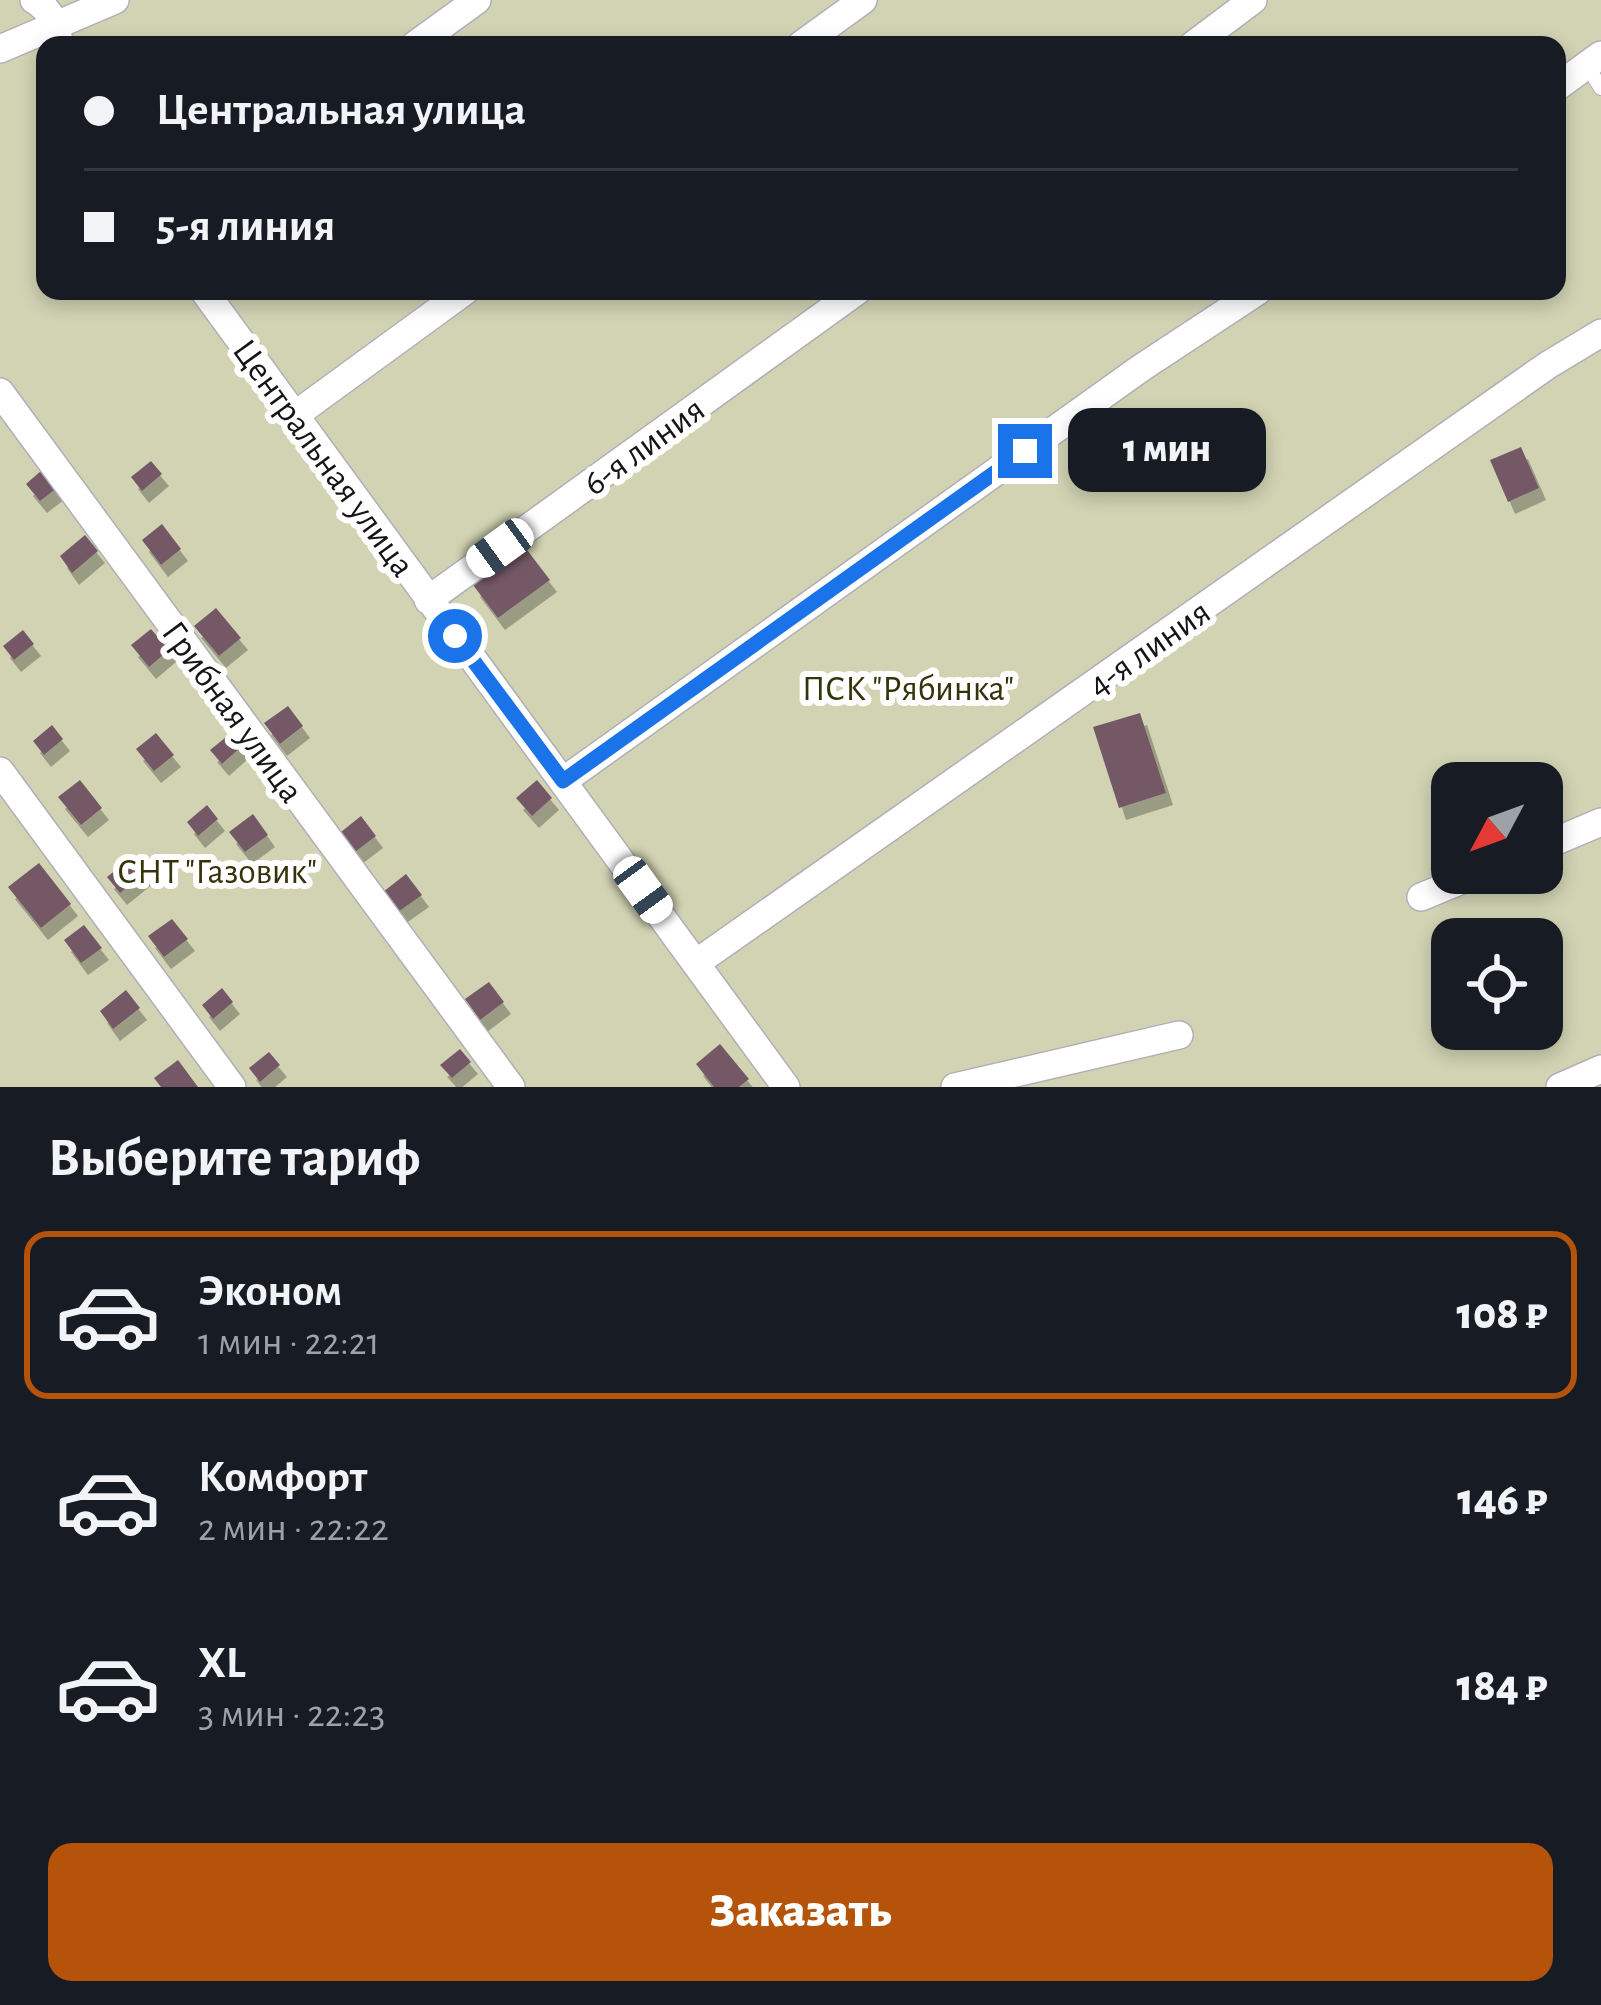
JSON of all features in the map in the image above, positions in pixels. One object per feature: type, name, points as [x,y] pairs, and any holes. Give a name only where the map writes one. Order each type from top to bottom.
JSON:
[{"type":"street","points":[[34,0],[48,11],[58,35],[115,0]]},
{"type":"street","points":[[427,36],[477,0]]},
{"type":"street","points":[[813,36],[863,0]]},
{"type":"street","points":[[1205,36],[1253,0]]},
{"type":"street","points":[[0,49],[36,40]]},
{"type":"street","points":[[1566,82],[1596,70]]},
{"type":"street","name":"Центральная улица","points":[[211,300],[786,1087]]},
{"type":"street","points":[[295,415],[453,300]]},
{"type":"street","name":"6-я линия","points":[[428,600],[845,300]]},
{"type":"street","points":[[563,781],[1141,368],[1244,300]]},
{"type":"street","name":"4-я линия","points":[[696,963],[1548,365],[1601,333]]},
{"type":"street","name":"Грибная улица","points":[[0,392],[511,1087]]},
{"type":"street","points":[[0,771],[232,1087]]},
{"type":"street","points":[[1563,838],[1601,822]]},
{"type":"street","points":[[1421,897],[1431,893]]},
{"type":"street","points":[[955,1087],[1179,1035]]},
{"type":"street","points":[[1560,1087],[1601,1069]]},
{"type":"green space","name":"ПСК \"Рябинка\"","points":[[0,0],[1601,0],[1601,40],[1566,65],[1566,36],[36,36],[36,300],[1566,300],[1566,95],[1601,70],[1601,1087],[0,1087]]},
{"type":"building","points":[[1521,447],[1539,488],[1508,502],[1490,460]]},
{"type":"building","points":[[151,461],[162,474],[142,491],[131,477]]},
{"type":"building","points":[[42,470],[57,488],[40,501],[26,484]]},
{"type":"building","points":[[162,524],[181,549],[161,565],[142,540]]},
{"type":"building","points":[[85,535],[98,551],[72,573],[60,556]]},
{"type":"building","points":[[524,546],[550,580],[498,618],[473,585]]},
{"type":"building","points":[[216,608],[241,638],[219,656],[194,626]]},
{"type":"building","points":[[151,629],[169,650],[149,667],[131,645]]},
{"type":"building","points":[[23,630],[34,644],[14,660],[3,646]]},
{"type":"building","points":[[288,706],[303,726],[280,744],[264,723]]},
{"type":"building","points":[[1140,713],[1166,793],[1119,808],[1093,727]]},
{"type":"building","points":[[52,725],[63,739],[44,755],[33,741]]},
{"type":"building","points":[[156,733],[174,755],[154,771],[136,749]]},
{"type":"building","points":[[230,734],[241,747],[222,764],[210,750]]},
{"type":"building","points":[[80,780],[102,808],[81,825],[58,797]]},
{"type":"building","points":[[537,780],[552,798],[532,816],[516,798]]},
{"type":"building","points":[[207,805],[218,819],[198,836],[187,822]]},
{"type":"building","points":[[253,814],[268,835],[245,852],[229,832]]},
{"type":"building","points":[[361,816],[376,836],[355,852],[341,832]]},
{"type":"building","points":[[133,856],[146,872],[120,893],[107,877]]},
{"type":"building","points":[[39,863],[71,904],[41,928],[8,887]]},
{"type":"building","points":[[406,874],[422,895],[398,912],[383,892]]},
{"type":"building","points":[[172,919],[188,939],[164,957],[148,936]]},
{"type":"building","points":[[84,925],[102,948],[81,963],[64,940]]},
{"type":"building","points":[[489,982],[504,1002],[480,1020],[465,999]]},
{"type":"building","points":[[222,988],[233,1002],[213,1019],[202,1005]]},
{"type":"building","points":[[126,990],[140,1008],[113,1029],[100,1011]]},
{"type":"building","points":[[720,1044],[749,1079],[739,1087],[714,1087],[696,1064]]},
{"type":"building","points":[[460,1049],[471,1062],[452,1078],[440,1065]]},
{"type":"building","points":[[269,1052],[280,1065],[260,1082],[249,1068]]},
{"type":"building","points":[[178,1060],[198,1087],[161,1087],[154,1078]]},
{"type":"route","points":[[455,636],[563,781],[1025,451]]},
{"type":"park label","name":"СНТ \"Газовик\"","points":[[217,870]]}]
